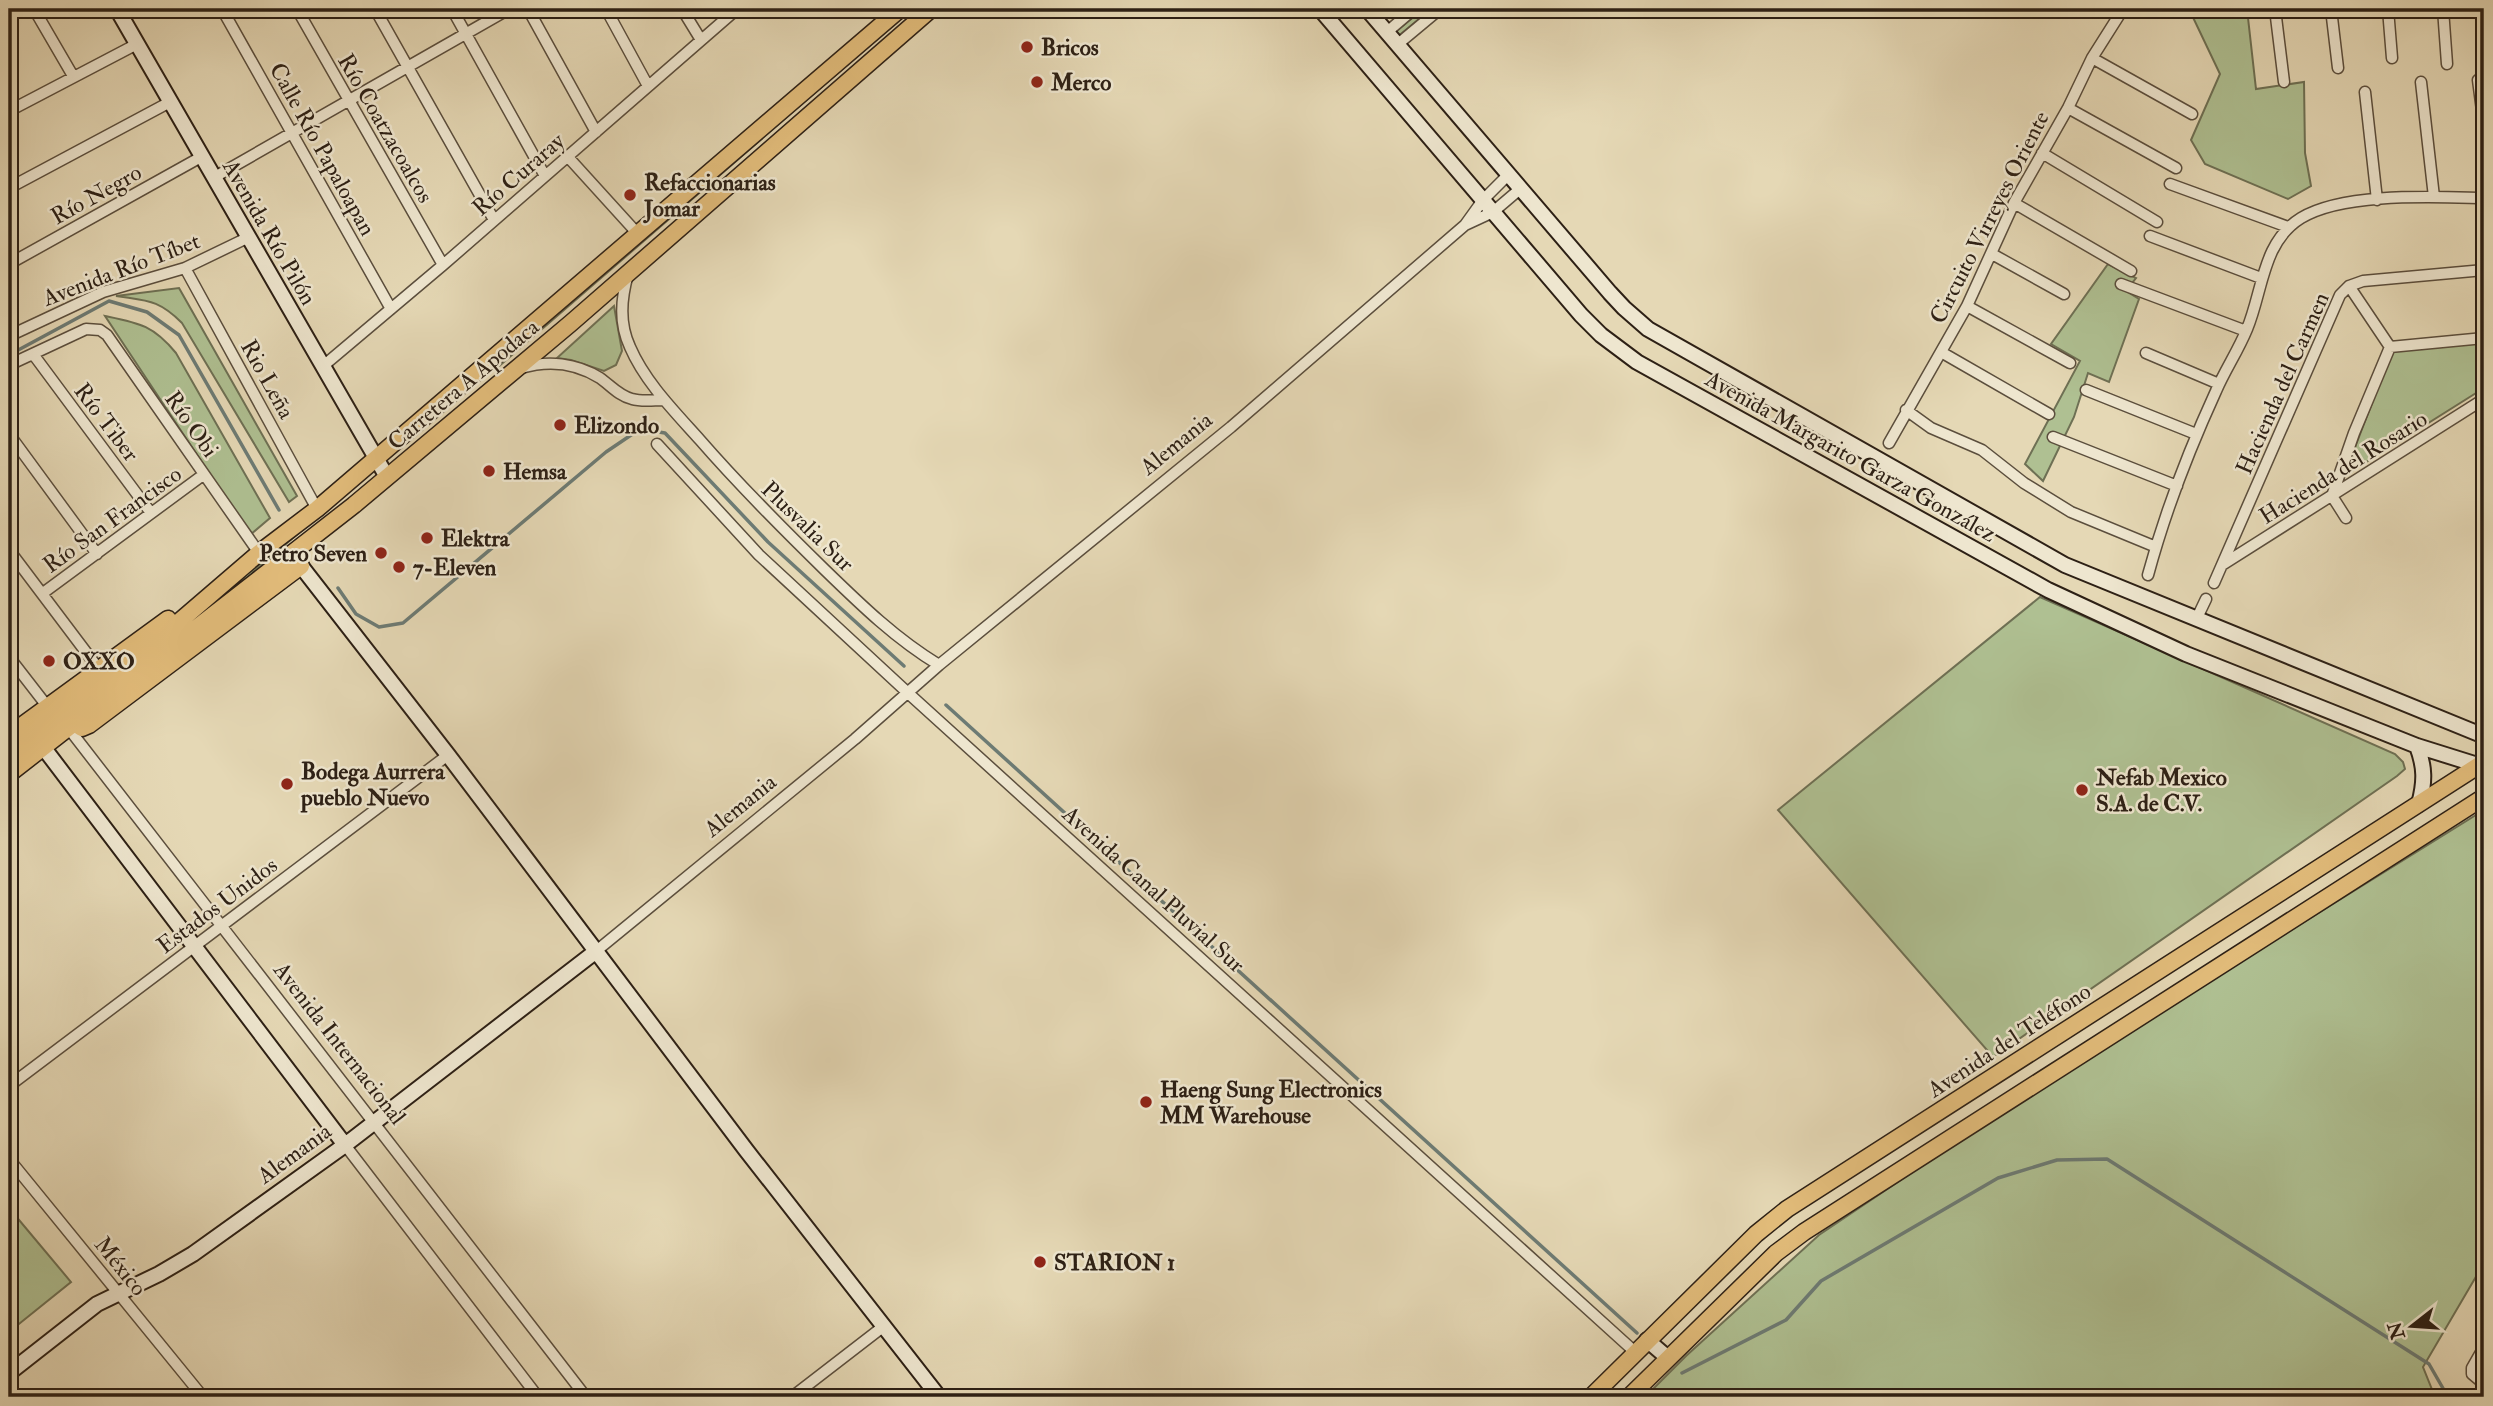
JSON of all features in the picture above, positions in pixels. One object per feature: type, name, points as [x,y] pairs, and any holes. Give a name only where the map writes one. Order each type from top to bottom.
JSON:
[{"type":"main road","name":"Avenida Río Pilón","points":[[117,9],[387,477]]},
{"type":"main road","points":[[633,230],[884,9]]},
{"type":"main road","name":"Carretera A Apodaca","points":[[68,721],[103,674],[190,603],[215,591],[317,509],[633,230],[900,9]]},
{"type":"main road","name":"Carretera A Apodaca","points":[[9,774],[68,721],[296,560],[387,477],[628,273],[931,9]]},
{"type":"main road","name":"Avenida Margarito Garza González","points":[[1320,9],[1581,315],[1619,350],[1656,374],[2048,590],[2186,654],[2417,746],[2482,765]]},
{"type":"main road","name":"Avenida Margarito Garza González","points":[[1367,9],[1520,190],[1624,308],[1648,329],[2065,565],[2484,736]]},
{"type":"main road","points":[[9,735],[68,721],[100,717],[296,560],[939,1397]]},
{"type":"main road","points":[[9,786],[42,746],[345,1145]]},
{"type":"main road","name":"Carretera A Apodaca","points":[[9,754],[42,746]]},
{"type":"main road","points":[[2417,746],[2425,776],[2419,804]]},
{"type":"main road","name":"Avenida del Teléfono","points":[[1591,1397],[1756,1234],[1787,1209],[2482,765]]},
{"type":"main road","points":[[1629,1397],[1776,1253],[1804,1232],[2484,797]]},
{"type":"main road","name":"Alemania","points":[[9,1373],[83,1314],[193,1254],[345,1145],[595,952]]},
{"type":"main road","points":[[1647,1339],[1668,1358]]},
{"type":"street","points":[[34,9],[73,76]]},
{"type":"street","name":"Calle Río Papaloapan","points":[[222,9],[391,309]]},
{"type":"street","name":"Río Coatzacoalcos","points":[[297,9],[443,265]]},
{"type":"street","points":[[375,9],[494,220]]},
{"type":"street","points":[[452,9],[545,176]]},
{"type":"street","points":[[213,178],[509,9]]},
{"type":"street","points":[[528,9],[596,132]]},
{"type":"street","points":[[606,9],[648,86]]},
{"type":"street","points":[[682,9],[701,40]]},
{"type":"street","name":"Río Curaray","points":[[322,367],[737,9]]},
{"type":"street","points":[[1387,32],[1415,9]]},
{"type":"street","points":[[1398,44],[1440,9]]},
{"type":"street","name":"Circuito Virreyes Oriente","points":[[1889,443],[1967,306],[2014,203],[2092,58],[2123,9]]},
{"type":"street","points":[[2275,9],[2284,82]]},
{"type":"street","points":[[2331,9],[2338,68]]},
{"type":"street","points":[[2388,9],[2392,58]]},
{"type":"street","points":[[2442,9],[2447,64]]},
{"type":"street","points":[[9,96],[12,109],[137,44]]},
{"type":"street","points":[[2092,58],[2192,114]]},
{"type":"street","points":[[2478,80],[2484,126]]},
{"type":"street","points":[[2421,82],[2434,197]]},
{"type":"street","points":[[2365,92],[2377,200]]},
{"type":"street","points":[[9,188],[170,102]]},
{"type":"street","points":[[2068,107],[2176,168]]},
{"type":"street","points":[[2042,153],[2157,222]]},
{"type":"street","points":[[568,157],[633,230]]},
{"type":"street","name":"Río Negro","points":[[9,264],[201,158]]},
{"type":"street","name":"Alemania","points":[[595,952],[760,818],[939,665],[1231,427],[1465,225],[1483,200],[1508,175]]},
{"type":"street","points":[[2169,184],[2288,228]]},
{"type":"street","name":"Alemania","points":[[1465,225],[1493,212],[1520,190]]},
{"type":"street","points":[[2148,575],[2196,434],[2246,331],[2273,246],[2288,228],[2317,209],[2336,205],[2434,197],[2484,198]]},
{"type":"street","points":[[2014,203],[2130,271]]},
{"type":"street","points":[[2150,236],[2261,278]]},
{"type":"street","name":"Avenida Río Tíbet","points":[[9,336],[103,292],[185,268],[247,238]]},
{"type":"street","points":[[1992,254],[2064,294]]},
{"type":"street","name":"Rio Leña","points":[[185,268],[317,509]]},
{"type":"street","name":"Hacienda del Carmen","points":[[2214,583],[2340,295],[2350,286],[2373,279],[2484,270]]},
{"type":"street","name":"Plusvalia Sur","points":[[628,273],[622,294],[624,328],[637,360],[664,400],[746,492],[818,563],[873,616],[917,652],[939,665]]},
{"type":"street","points":[[2121,284],[2246,331]]},
{"type":"street","points":[[2350,286],[2390,347]]},
{"type":"street","points":[[1967,306],[2070,363]]},
{"type":"street","name":"Río Obi","points":[[33,354],[86,328],[100,330],[107,335],[259,554]]},
{"type":"street","points":[[2390,347],[2484,338]]},
{"type":"street","points":[[2346,518],[2332,496],[2354,433],[2390,347]]},
{"type":"street","points":[[1941,352],[2049,414]]},
{"type":"street","points":[[2146,353],[2219,384]]},
{"type":"street","points":[[9,365],[33,354]]},
{"type":"street","name":"Río Tiber","points":[[33,354],[151,513]]},
{"type":"street","points":[[513,370],[530,365],[567,364],[601,378],[625,397],[664,400]]},
{"type":"street","points":[[2086,390],[2196,434]]},
{"type":"street","name":"Hacienda del Rosario","points":[[2222,566],[2484,400]]},
{"type":"street","points":[[1906,410],[1931,428],[1982,450],[2024,483],[2063,507],[2156,547]]},
{"type":"street","points":[[9,434],[97,554]]},
{"type":"street","points":[[2053,437],[2177,486]]},
{"type":"street","name":"Avenida Canal Pluvial Sur","points":[[657,444],[760,555],[908,693],[1635,1352]]},
{"type":"street","name":"Río San Francisco","points":[[43,593],[203,475]]},
{"type":"street","points":[[9,550],[103,674]]},
{"type":"street","points":[[2196,620],[2206,599]]},
{"type":"street","name":"Avenida Internacional","points":[[9,657],[68,721],[221,926],[586,1397]]},
{"type":"street","points":[[96,762],[91,752],[89,735],[99,724],[100,717]]},
{"type":"street","name":"Estados Unidos","points":[[9,1086],[448,755]]},
{"type":"street","points":[[345,1145],[538,1397]]},
{"type":"street","name":"México","points":[[9,1159],[204,1397]]},
{"type":"street","points":[[792,1397],[884,1326]]},
{"type":"street","points":[[2484,1347],[2472,1368],[2472,1374],[2484,1384]]},
{"type":"green space","points":[[906,9],[912,9],[497,368],[474,382]]},
{"type":"green space","points":[[1423,9],[1431,9],[1396,38],[1393,34]]},
{"type":"green space","points":[[2189,9],[2247,9],[2256,89],[2304,82],[2305,153],[2311,186],[2288,199],[2205,164],[2191,140],[2220,74]]},
{"type":"green space","points":[[2108,264],[2136,278],[2126,291],[2139,299],[2109,382],[2088,373],[2074,417],[2043,481],[2025,464],[2080,361],[2051,344]]},
{"type":"green space","points":[[179,288],[297,496],[289,502],[182,323],[159,305],[116,296]]},
{"type":"green space","points":[[614,306],[622,351],[616,365],[604,371],[557,358]]},
{"type":"green space","points":[[105,316],[145,327],[160,336],[176,353],[270,518],[250,535]]},
{"type":"green space","points":[[2484,343],[2484,388],[2344,476],[2392,351]]},
{"type":"green space","points":[[357,480],[360,481],[253,572],[246,583],[128,671],[146,653],[225,593]]},
{"type":"green space","points":[[2040,597],[2395,754],[2403,762],[2405,769],[1993,1057],[1778,810]]},
{"type":"green space","points":[[2484,810],[2484,1263],[2423,1367],[2435,1397],[1645,1397],[1819,1235],[2045,1083]]},
{"type":"green space","points":[[9,1208],[71,1282],[9,1332]]},
{"type":"waterway","points":[[9,355],[109,301],[147,312],[179,335],[279,510]]},
{"type":"waterway","points":[[338,588],[356,614],[379,627],[403,623],[606,452],[640,429],[665,433],[768,542],[904,666]]},
{"type":"waterway","points":[[946,705],[1637,1333]]},
{"type":"waterway","points":[[1682,1373],[1786,1320],[1821,1281],[1998,1178],[2057,1160],[2107,1159],[2429,1364],[2448,1397]]},
{"type":"place","name":"Bricos","points":[[1027,47]]},
{"type":"place","name":"Merco","points":[[1037,82]]},
{"type":"place","name":"Refaccionarias Jomar","points":[[630,195]]},
{"type":"place","name":"Elizondo","points":[[560,425]]},
{"type":"place","name":"Hemsa","points":[[489,471]]},
{"type":"place","name":"Elektra","points":[[427,538]]},
{"type":"place","name":"Petro Seven","points":[[381,553]]},
{"type":"place","name":"7-Eleven","points":[[399,567]]},
{"type":"place","name":"OXXO","points":[[49,661]]},
{"type":"place","name":"Bodega Aurrera pueblo Nuevo","points":[[287,784]]},
{"type":"place","name":"Nefab Mexico S.A. de C.V.","points":[[2082,790]]},
{"type":"place","name":"Haeng Sung Electronics MM Warehouse","points":[[1146,1102]]},
{"type":"place","name":"STARION 1","points":[[1040,1262]]}]
